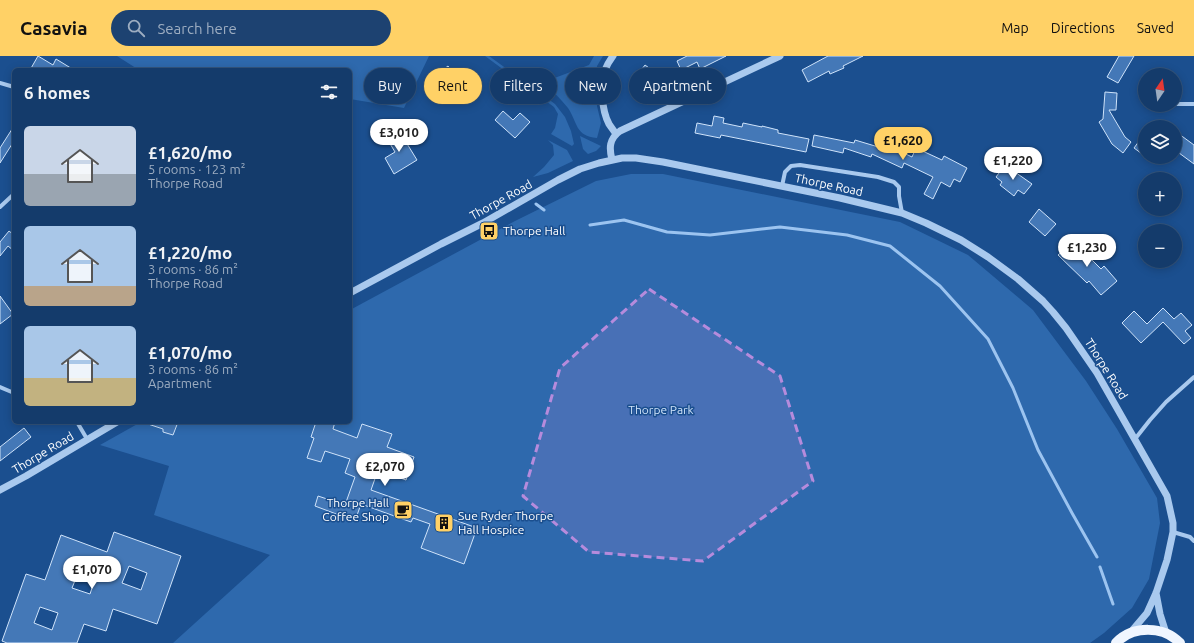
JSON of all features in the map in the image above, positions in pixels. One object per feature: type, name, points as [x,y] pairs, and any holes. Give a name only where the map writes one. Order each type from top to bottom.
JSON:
[{"type":"main road","points":[[1116,643],[1130,633],[1142,630],[1154,630],[1166,633],[1177,639],[1180,643]]},
{"type":"street","points":[[613,56],[605,69],[603,96],[604,111],[609,124],[616,134]]},
{"type":"street","points":[[612,160],[610,145],[612,138],[616,134],[633,124],[780,56]]},
{"type":"street","points":[[0,83],[12,86]]},
{"type":"street","points":[[1182,104],[1194,104]]},
{"type":"street","name":"Thorpe Road","points":[[352,293],[441,244],[483,223],[558,180],[599,163],[622,158],[636,158],[663,162],[840,198],[902,213],[926,223],[961,240],[988,257],[1043,300],[1078,344],[1097,373],[1167,496],[1172,514],[1173,532],[1167,560],[1156,593],[1147,613],[1130,633]]},
{"type":"street","points":[[782,186],[785,172],[791,166],[800,165],[878,177],[894,182],[899,187],[902,213]]},
{"type":"street","points":[[0,207],[12,196]]},
{"type":"street","points":[[1135,439],[1166,402],[1194,377]]},
{"type":"street","points":[[0,387],[12,392]]},
{"type":"street","points":[[78,424],[88,439]]},
{"type":"street","name":"Thorpe Road","points":[[0,490],[114,424]]},
{"type":"street","points":[[1173,532],[1194,541]]},
{"type":"street","name":"Thorpe Road","points":[[1156,593],[1160,614],[1166,633]]},
{"type":"highlighted area","points":[[649,289],[780,376],[813,481],[703,561],[589,552],[523,496],[560,368]]},
{"type":"green space","points":[[117,56],[429,56],[416,83],[416,68],[364,68],[364,101],[352,99],[352,68],[136,68]]},
{"type":"green space","points":[[485,56],[489,56],[506,68],[501,68]]},
{"type":"green space","points":[[594,56],[603,56],[597,68],[581,68],[589,65]]},
{"type":"green space","points":[[565,74],[565,104],[597,104],[601,123],[597,138],[585,135],[578,128],[568,108],[557,96],[557,77]]},
{"type":"green space","points":[[380,104],[406,104],[404,108]]},
{"type":"green space","points":[[550,104],[555,104],[565,117],[571,131],[574,144],[572,146],[551,134],[555,128],[558,114],[554,107]]},
{"type":"green space","points":[[580,136],[601,146],[596,151],[588,154],[583,149]]},
{"type":"green space","points":[[548,140],[567,150],[573,161],[548,173],[533,177],[554,155],[553,145]]},
{"type":"green space","name":"Thorpe Park","points":[[631,174],[663,174],[900,222],[968,255],[1033,310],[1086,381],[1117,429],[1157,498],[1160,523],[1149,579],[1132,608],[1104,633],[1090,643],[173,643],[270,555],[154,515],[169,466],[100,445],[137,424],[352,424],[352,309],[515,221],[596,181]]},
{"type":"building","points":[[38,56],[53,65],[56,59],[71,68],[31,68]]},
{"type":"building","points":[[687,56],[726,56],[702,68],[700,68],[697,62],[685,68],[680,68],[677,61]]},
{"type":"building","points":[[828,56],[863,56],[843,66],[844,68],[830,74],[829,71],[808,82],[802,70]]},
{"type":"building","points":[[1119,56],[1134,56],[1118,83],[1107,77]]},
{"type":"building","points":[[1105,92],[1117,93],[1116,110],[1109,110],[1125,137],[1131,142],[1123,153],[1112,144],[1099,122],[1103,119]]},
{"type":"building","points":[[503,111],[513,120],[520,113],[530,122],[515,138],[495,120]]},
{"type":"building","points":[[714,116],[724,118],[723,123],[742,127],[743,123],[762,126],[778,130],[778,133],[809,139],[806,152],[721,135],[720,138],[695,133],[697,123],[712,126]]},
{"type":"building","points":[[12,129],[12,144],[0,163],[0,148]]},
{"type":"building","points":[[398,129],[417,160],[394,174],[385,158],[395,152],[386,137]]},
{"type":"building","points":[[814,135],[854,143],[855,140],[885,149],[887,145],[912,157],[916,148],[942,160],[944,156],[967,168],[960,182],[954,179],[950,187],[941,182],[933,199],[924,194],[933,177],[904,163],[902,168],[872,154],[871,157],[844,148],[843,153],[812,146]]},
{"type":"building","points":[[1182,136],[1194,145],[1194,164],[1182,155]]},
{"type":"building","points":[[1138,143],[1138,151],[1134,148]]},
{"type":"building","points":[[1005,165],[1032,184],[1024,194],[1018,190],[1014,196],[1000,185],[1002,182],[996,177]]},
{"type":"building","points":[[1039,209],[1056,224],[1045,236],[1029,222]]},
{"type":"building","points":[[9,231],[12,233],[12,249],[8,246],[0,256],[0,242]]},
{"type":"building","points":[[1073,241],[1101,269],[1104,266],[1117,281],[1101,295],[1089,281],[1087,283],[1058,255]]},
{"type":"building","points":[[0,296],[12,315],[0,324]]},
{"type":"building","points":[[1163,308],[1174,319],[1181,313],[1192,325],[1185,331],[1191,338],[1184,344],[1163,322],[1141,343],[1122,323],[1134,311],[1147,324]]},
{"type":"building","points":[[148,424],[177,424],[173,435],[163,432],[163,429]]},
{"type":"building","points":[[315,424],[334,424],[333,429],[357,438],[362,424],[392,434],[387,447],[414,457],[406,480],[378,470],[371,490],[477,528],[464,564],[421,548],[430,524],[413,518],[411,522],[361,504],[355,521],[315,506],[318,496],[345,505],[355,477],[345,473],[350,459],[325,451],[321,462],[307,458],[314,438],[311,437]]},
{"type":"building","points":[[24,428],[31,437],[0,461],[0,447]]},
{"type":"building","points":[[114,532],[181,556],[157,624],[113,609],[106,631],[84,624],[77,643],[7,643],[2,641],[26,574],[45,580],[61,535],[107,552]],"holes":[[[129,566],[147,573],[141,590],[122,583]],[[78,573],[95,579],[90,594],[72,588]],[[40,607],[58,613],[52,630],[34,623]]]},
{"type":"waterway","points":[[536,204],[544,210]]},
{"type":"waterway","points":[[590,225],[624,220],[667,232],[710,235],[780,227],[847,235],[890,246],[940,286],[988,339],[1013,388],[1038,450],[1097,557]]},
{"type":"waterway","points":[[1100,567],[1113,604]]},
{"type":"place","name":"Thorpe Hall","points":[[489,231]]},
{"type":"place","name":"Thorpe Hall Coffee Shop","points":[[403,510]]},
{"type":"place","name":"Sue Ryder Thorpe Hall Hospice","points":[[444,523]]}]
